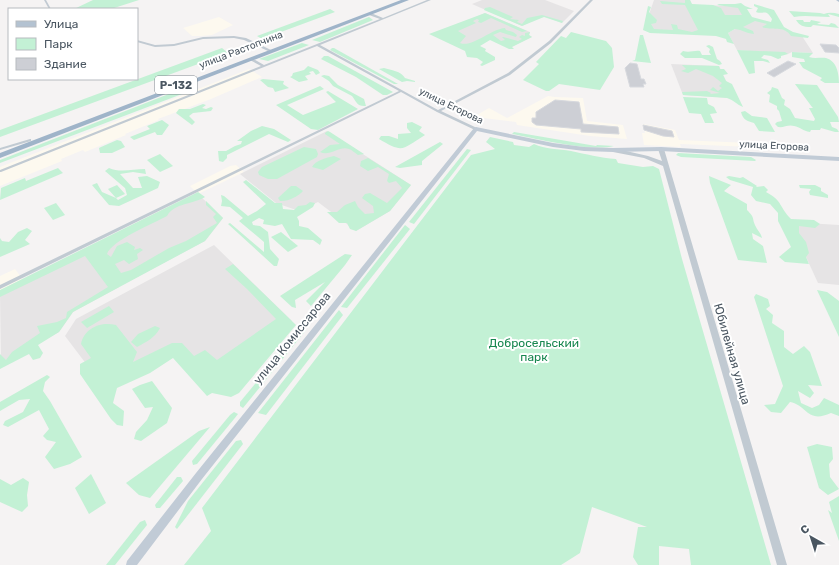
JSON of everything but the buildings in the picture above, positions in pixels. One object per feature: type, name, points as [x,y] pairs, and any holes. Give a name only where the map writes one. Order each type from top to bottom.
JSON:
[{"type":"highway","name":"улица Растопчина","points":[[0,150],[400,0]]},
{"type":"highway","name":"улица Растопчина","points":[[0,156],[406,0]]},
{"type":"main road","name":"улица Егорова","points":[[476,129],[553,145],[613,150],[661,149],[839,159]]},
{"type":"main road","name":"улица Комиссарова","points":[[131,565],[198,476],[476,129]]},
{"type":"street","name":"улица Растопчина","points":[[0,171],[430,0]]},
{"type":"street","points":[[438,111],[509,74],[550,42],[592,0]]},
{"type":"street","points":[[370,14],[383,19]]},
{"type":"street","points":[[138,41],[155,46],[174,45],[203,38],[234,38],[245,39],[269,50]]},
{"type":"street","name":"улица Егорова","points":[[318,45],[438,111],[476,129]]},
{"type":"street","name":"улица Растопчина","points":[[251,59],[263,66]]},
{"type":"street","points":[[0,287],[401,91]]},
{"type":"street","name":"Юбилейная улица","points":[[661,149],[782,565]]},
{"type":"street","name":"улица Егорова","points":[[613,150],[645,156],[657,160],[665,165]]},
{"type":"shaded area","points":[[482,0],[545,0],[574,11],[562,23],[543,16],[522,26],[472,4]]},
{"type":"shaded area","points":[[654,0],[690,0],[692,5],[742,6],[749,17],[717,35],[649,32],[646,23]]},
{"type":"shaded area","points":[[485,13],[530,32],[529,35],[532,37],[511,47],[489,38],[466,49],[436,35]]},
{"type":"shaded area","points":[[219,17],[233,25],[212,35],[201,36],[192,36],[183,28]]},
{"type":"shaded area","points":[[753,19],[802,36],[813,53],[792,52],[788,54],[737,50],[728,33]]},
{"type":"shaded area","points":[[671,64],[719,66],[734,98],[683,95]]},
{"type":"shaded area","points":[[249,69],[262,77],[211,99],[158,119],[159,120],[85,152],[83,150],[61,159],[62,161],[0,186],[0,167]]},
{"type":"shaded area","points":[[548,96],[583,98],[587,121],[623,125],[627,139],[590,136],[517,125],[516,122],[483,118],[477,115],[489,108],[507,118]]},
{"type":"shaded area","points":[[643,124],[675,130],[679,140],[750,143],[752,147],[680,144],[681,147],[644,145],[642,133],[645,133]]},
{"type":"shaded area","points":[[327,131],[411,185],[390,211],[356,231],[318,202],[299,211],[276,203],[240,174]]},
{"type":"shaded area","points":[[236,165],[244,172],[198,194],[190,186],[230,166]]},
{"type":"shaded area","points":[[198,194],[223,218],[205,241],[122,285],[93,247]]},
{"type":"shaded area","points":[[790,222],[839,225],[839,285],[818,283]]},
{"type":"shaded area","points":[[214,245],[292,321],[221,388],[176,349],[106,390],[65,336],[76,319]]},
{"type":"shaded area","points":[[89,249],[119,287],[73,312],[59,332],[1,363],[0,293]]},
{"type":"shaded area","points":[[15,269],[24,281],[0,293],[0,276]]},
{"type":"green space","points":[[93,0],[139,0],[114,8],[76,8]]},
{"type":"green space","points":[[685,0],[690,0],[692,4],[713,5],[721,8],[725,15],[742,15],[738,8],[717,5],[741,3],[753,9],[747,9],[752,17],[771,22],[772,19],[765,12],[756,12],[758,8],[754,6],[754,4],[774,10],[784,27],[793,32],[809,36],[808,38],[791,36],[781,29],[762,27],[767,24],[755,21],[743,27],[753,31],[754,34],[735,29],[728,33],[734,44],[727,42],[726,39],[716,36],[650,33],[643,30],[648,6],[651,7],[649,12],[657,20],[656,23],[651,24],[654,29],[673,30],[671,24],[677,25],[678,29],[692,32],[698,30],[685,5],[662,4],[660,1],[685,3]]},
{"type":"green space","points":[[490,7],[513,17],[510,19],[519,20],[517,22],[522,24],[527,18],[542,15],[563,21],[562,23],[544,17],[522,26],[484,10],[485,8]]},
{"type":"green space","points":[[330,9],[335,12],[262,39],[257,36]]},
{"type":"green space","points":[[789,11],[824,14],[833,13],[839,14],[839,17],[828,14],[830,17],[794,17]]},
{"type":"green space","points":[[485,13],[527,31],[522,32],[491,18],[481,23],[478,22],[479,20],[477,19],[473,21],[476,23],[458,31],[466,36],[460,43],[465,44],[476,41],[494,31],[505,28],[506,30],[517,35],[516,37],[500,32],[493,35],[501,41],[505,40],[503,37],[518,41],[522,39],[519,37],[522,35],[525,36],[525,33],[530,32],[529,35],[532,37],[512,47],[514,49],[509,49],[490,40],[480,46],[495,57],[495,60],[482,66],[480,65],[483,62],[477,58],[467,57],[465,51],[429,34]]},
{"type":"green space","points":[[369,17],[373,20],[320,42],[312,40]]},
{"type":"green space","points":[[796,20],[803,20],[804,22],[810,22],[811,20],[821,22],[817,24],[829,25],[831,23],[835,24],[839,28],[813,25],[811,27],[806,27],[800,25]]},
{"type":"green space","points":[[571,32],[606,41],[612,48],[614,67],[600,90],[559,84],[549,91],[546,91],[523,80],[539,64],[536,62],[561,36],[566,38]]},
{"type":"green space","points":[[640,35],[643,35],[651,63],[632,61],[635,60]]},
{"type":"green space","points":[[302,43],[309,45],[268,61],[259,59]]},
{"type":"green space","points":[[709,45],[713,47],[717,59],[722,64],[719,65],[702,58],[685,58],[680,54],[683,51],[700,51],[702,55],[711,55],[709,52],[710,49],[706,46]]},
{"type":"green space","points":[[222,48],[228,53],[0,137],[0,130]]},
{"type":"green space","points":[[332,48],[398,84],[394,84],[330,50]]},
{"type":"green space","points":[[737,50],[785,52],[788,54],[781,56],[781,58],[778,59],[764,55],[761,58],[768,60],[770,63],[754,61],[755,73],[749,74]]},
{"type":"green space","points":[[792,52],[813,53],[809,57],[826,58],[830,60],[837,68],[839,83],[825,83],[820,80],[822,78],[803,68],[799,62],[805,62],[804,59],[792,57]]},
{"type":"green space","points":[[324,56],[328,56],[393,92],[383,95],[356,77],[321,59]]},
{"type":"green space","points":[[682,65],[719,66],[720,69],[724,69],[728,74],[723,75],[726,81],[732,84],[743,107],[727,98],[683,95],[682,92],[707,91],[711,93],[710,94],[720,93],[710,90],[713,87],[718,91],[722,88],[719,86],[722,83],[713,76],[696,69],[688,73],[681,71],[686,69]]},
{"type":"green space","points":[[308,66],[318,70],[320,73],[316,75],[313,71],[309,72],[311,74],[305,76],[308,80],[299,82],[290,77],[293,73],[304,70]]},
{"type":"green space","points":[[384,68],[398,72],[405,78],[415,82],[402,82],[379,69]]},
{"type":"green space","points":[[321,76],[329,76],[338,85],[364,99],[366,106],[359,105],[352,96],[333,86],[329,81]]},
{"type":"green space","points":[[260,80],[284,81],[283,84],[289,88],[275,92],[273,88],[268,87]]},
{"type":"green space","points":[[795,84],[817,85],[838,117],[839,122],[830,122],[832,127],[837,129],[839,132],[821,128],[820,130],[811,130],[810,132],[790,125],[778,127],[775,124],[782,121],[777,106],[769,102],[770,95],[767,93],[772,87],[778,89],[782,98],[785,100],[784,105],[790,109],[795,118],[814,121],[815,119],[809,108],[813,108]]},
{"type":"green space","points":[[320,86],[324,89],[287,105],[303,115],[336,102],[326,92],[328,91],[358,109],[318,130],[311,129],[276,105]]},
{"type":"green space","points":[[179,90],[182,94],[0,163],[0,160]]},
{"type":"green space","points":[[683,97],[707,98],[708,104],[714,107],[717,113],[710,114],[714,123],[705,123],[701,114],[689,113]]},
{"type":"green space","points":[[203,104],[206,105],[202,108],[213,108],[211,111],[193,113],[189,116],[195,122],[192,125],[176,113],[179,109],[190,109]]},
{"type":"green space","points":[[745,111],[752,116],[767,118],[775,132],[759,131],[754,123],[747,121],[743,117],[741,112]]},
{"type":"green space","points":[[162,120],[169,125],[162,135],[157,135],[155,132],[134,140],[130,137],[150,129],[147,126]]},
{"type":"green space","points":[[412,122],[422,127],[419,131],[425,135],[407,146],[403,148],[394,147],[379,139],[381,136],[389,136],[398,139],[398,134],[411,133],[407,128],[407,123]]},
{"type":"green space","points":[[262,126],[274,129],[291,140],[288,142],[269,134],[227,155],[227,158],[223,162],[219,161],[218,151],[226,151],[241,144],[242,141],[237,141],[251,131]]},
{"type":"green space","points":[[328,131],[364,154],[358,155],[346,148],[327,153],[320,152],[330,145],[340,144],[325,134]]},
{"type":"green space","points":[[514,132],[596,146],[614,146],[591,147],[549,142],[512,134]]},
{"type":"green space","name":"Добросельский парк","points":[[490,137],[513,142],[514,145],[529,147],[534,144],[547,148],[616,159],[618,163],[643,167],[653,166],[659,169],[682,259],[771,565],[691,565],[689,549],[659,546],[659,565],[638,565],[633,557],[638,527],[647,527],[592,507],[580,553],[561,565],[184,565],[211,531],[202,508],[471,155],[495,149],[486,142]]},
{"type":"green space","points":[[117,140],[121,141],[125,147],[112,153],[100,153],[99,148]]},
{"type":"green space","points":[[440,142],[443,144],[422,161],[422,165],[400,168],[395,167]]},
{"type":"green space","points":[[304,147],[316,149],[318,154],[317,157],[277,179],[268,179],[259,175],[258,172],[262,167]]},
{"type":"green space","points":[[467,149],[471,150],[414,224],[409,222]]},
{"type":"green space","points":[[678,153],[751,157],[756,160],[681,157],[676,155]]},
{"type":"green space","points":[[160,154],[173,166],[160,172],[147,160]]},
{"type":"green space","points":[[334,156],[341,159],[323,170],[312,167],[319,161]]},
{"type":"green space","points":[[368,158],[411,185],[390,211],[356,231],[350,229],[347,223],[339,223],[327,212],[337,212],[345,205],[355,201],[358,207],[365,214],[374,213],[373,206],[362,198],[365,194],[370,193],[387,203],[402,188],[396,181],[389,183],[387,181],[389,174],[378,167],[368,171],[360,166],[361,161]]},
{"type":"green space","points":[[58,168],[63,173],[0,200],[1,188],[25,178],[26,181]]},
{"type":"green space","points":[[109,168],[122,171],[145,169],[146,174],[133,172],[120,174],[133,188],[142,188],[138,177],[147,176],[160,182],[158,188],[119,206],[109,205],[92,185],[97,183],[102,192],[118,200],[127,195],[125,188],[105,171]]},
{"type":"green space","points":[[709,176],[731,185],[724,191],[747,204],[747,210],[762,238],[752,233],[753,239],[763,246],[767,263],[738,260],[710,183]]},
{"type":"green space","points":[[729,176],[740,178],[743,177],[757,186],[756,187],[764,186],[768,190],[766,192],[778,201],[791,219],[814,220],[820,224],[815,228],[799,226],[799,233],[806,242],[809,253],[806,257],[809,264],[785,262],[779,257],[791,247],[778,221],[778,213],[770,204],[756,201],[751,195],[753,187],[730,180],[726,177]]},
{"type":"green space","points":[[246,180],[275,203],[282,203],[283,209],[294,210],[298,206],[306,205],[310,202],[315,203],[313,207],[297,217],[299,226],[308,228],[322,240],[320,245],[313,240],[291,239],[282,224],[275,226],[263,224],[264,220],[259,218],[252,222],[253,225],[260,226],[268,232],[270,249],[279,259],[277,266],[274,266],[228,224],[230,223],[264,252],[264,242],[239,221],[243,218],[230,207],[221,206],[221,195],[248,216],[266,204],[243,182]]},
{"type":"green space","points":[[117,185],[125,194],[116,198],[108,189]]},
{"type":"green space","points":[[799,185],[815,185],[821,188],[821,191],[828,195],[828,198],[810,195],[809,192],[811,189],[800,188]]},
{"type":"green space","points":[[291,186],[296,186],[303,191],[293,198],[286,201],[280,201],[278,198]]},
{"type":"green space","points":[[198,192],[205,197],[179,206],[167,216],[124,238],[110,249],[107,254],[111,257],[117,246],[127,242],[135,247],[134,250],[140,248],[143,250],[137,254],[138,259],[129,264],[124,260],[115,264],[121,273],[131,270],[169,248],[186,241],[217,223],[213,217],[216,214],[206,205],[206,201],[223,218],[205,241],[73,312],[59,332],[38,345],[43,353],[40,358],[33,360],[29,354],[0,369],[0,354],[6,360],[12,352],[40,333],[37,326],[57,322],[66,318],[67,312],[108,287],[85,256],[0,297],[0,290]]},
{"type":"green space","points":[[56,203],[65,215],[53,220],[44,208]]},
{"type":"green space","points":[[405,225],[410,229],[347,308],[341,307]]},
{"type":"green space","points":[[27,228],[32,231],[25,240],[30,244],[0,257],[0,238],[2,241],[9,242],[18,232]]},
{"type":"green space","points":[[281,232],[298,246],[288,252],[271,237]]},
{"type":"green space","points":[[345,254],[352,255],[311,306],[306,301],[325,282],[295,300],[296,308],[292,307],[280,296]]},
{"type":"green space","points":[[233,264],[296,325],[239,393],[231,397],[212,393],[207,396],[173,358],[150,373],[117,388],[113,403],[124,411],[123,426],[117,425],[111,419],[80,374],[80,364],[91,358],[81,344],[83,338],[89,330],[94,327],[110,324],[116,325],[137,352],[133,362],[172,343],[182,343],[194,356],[205,350],[217,360],[276,319],[225,269]]},
{"type":"green space","points":[[817,290],[827,292],[839,301],[839,337]]},
{"type":"green space","points":[[756,294],[768,299],[770,306],[766,309],[773,315],[772,323],[784,331],[784,347],[793,354],[804,346],[810,352],[822,386],[808,385],[814,393],[810,398],[798,391],[801,403],[812,408],[819,405],[824,398],[839,405],[839,416],[831,413],[823,416],[812,415],[796,404],[790,402],[781,413],[771,412],[764,405],[775,404],[783,386],[754,297]]},
{"type":"green space","points":[[109,306],[114,312],[87,328],[81,322]]},
{"type":"green space","points":[[339,310],[343,315],[266,415],[258,413]]},
{"type":"green space","points":[[155,326],[160,328],[150,339],[137,347],[131,342],[138,334]]},
{"type":"green space","points":[[303,326],[306,330],[243,408],[240,406],[240,402]]},
{"type":"green space","points":[[47,375],[50,377],[45,382],[43,391],[82,457],[70,464],[54,469],[45,457],[56,442],[47,440],[43,436],[49,429],[39,410],[8,427],[3,425],[5,421],[23,412],[30,399],[19,400],[0,411],[0,402]]},
{"type":"green space","points":[[152,381],[172,408],[167,423],[141,441],[134,439],[136,432],[147,420],[153,407],[145,408],[132,389]]},
{"type":"green space","points":[[234,412],[238,414],[197,464],[193,465],[192,461]]},
{"type":"green space","points":[[210,427],[150,498],[139,495],[126,483],[199,431]]},
{"type":"green space","points":[[241,440],[243,444],[177,529],[175,527],[188,501],[236,441]]},
{"type":"green space","points":[[817,444],[832,447],[833,459],[829,464],[830,477],[839,489],[828,495],[819,488],[807,447]]},
{"type":"green space","points":[[91,474],[106,503],[89,514],[75,488]]},
{"type":"green space","points":[[177,477],[181,477],[183,481],[160,508],[156,508],[155,505]]},
{"type":"green space","points":[[23,478],[29,482],[27,495],[28,506],[22,512],[0,502],[0,479],[11,485]]},
{"type":"green space","points":[[839,496],[839,541],[828,510],[832,513],[829,502]]},
{"type":"green space","points":[[145,520],[147,525],[115,565],[106,565],[140,522]]}]
